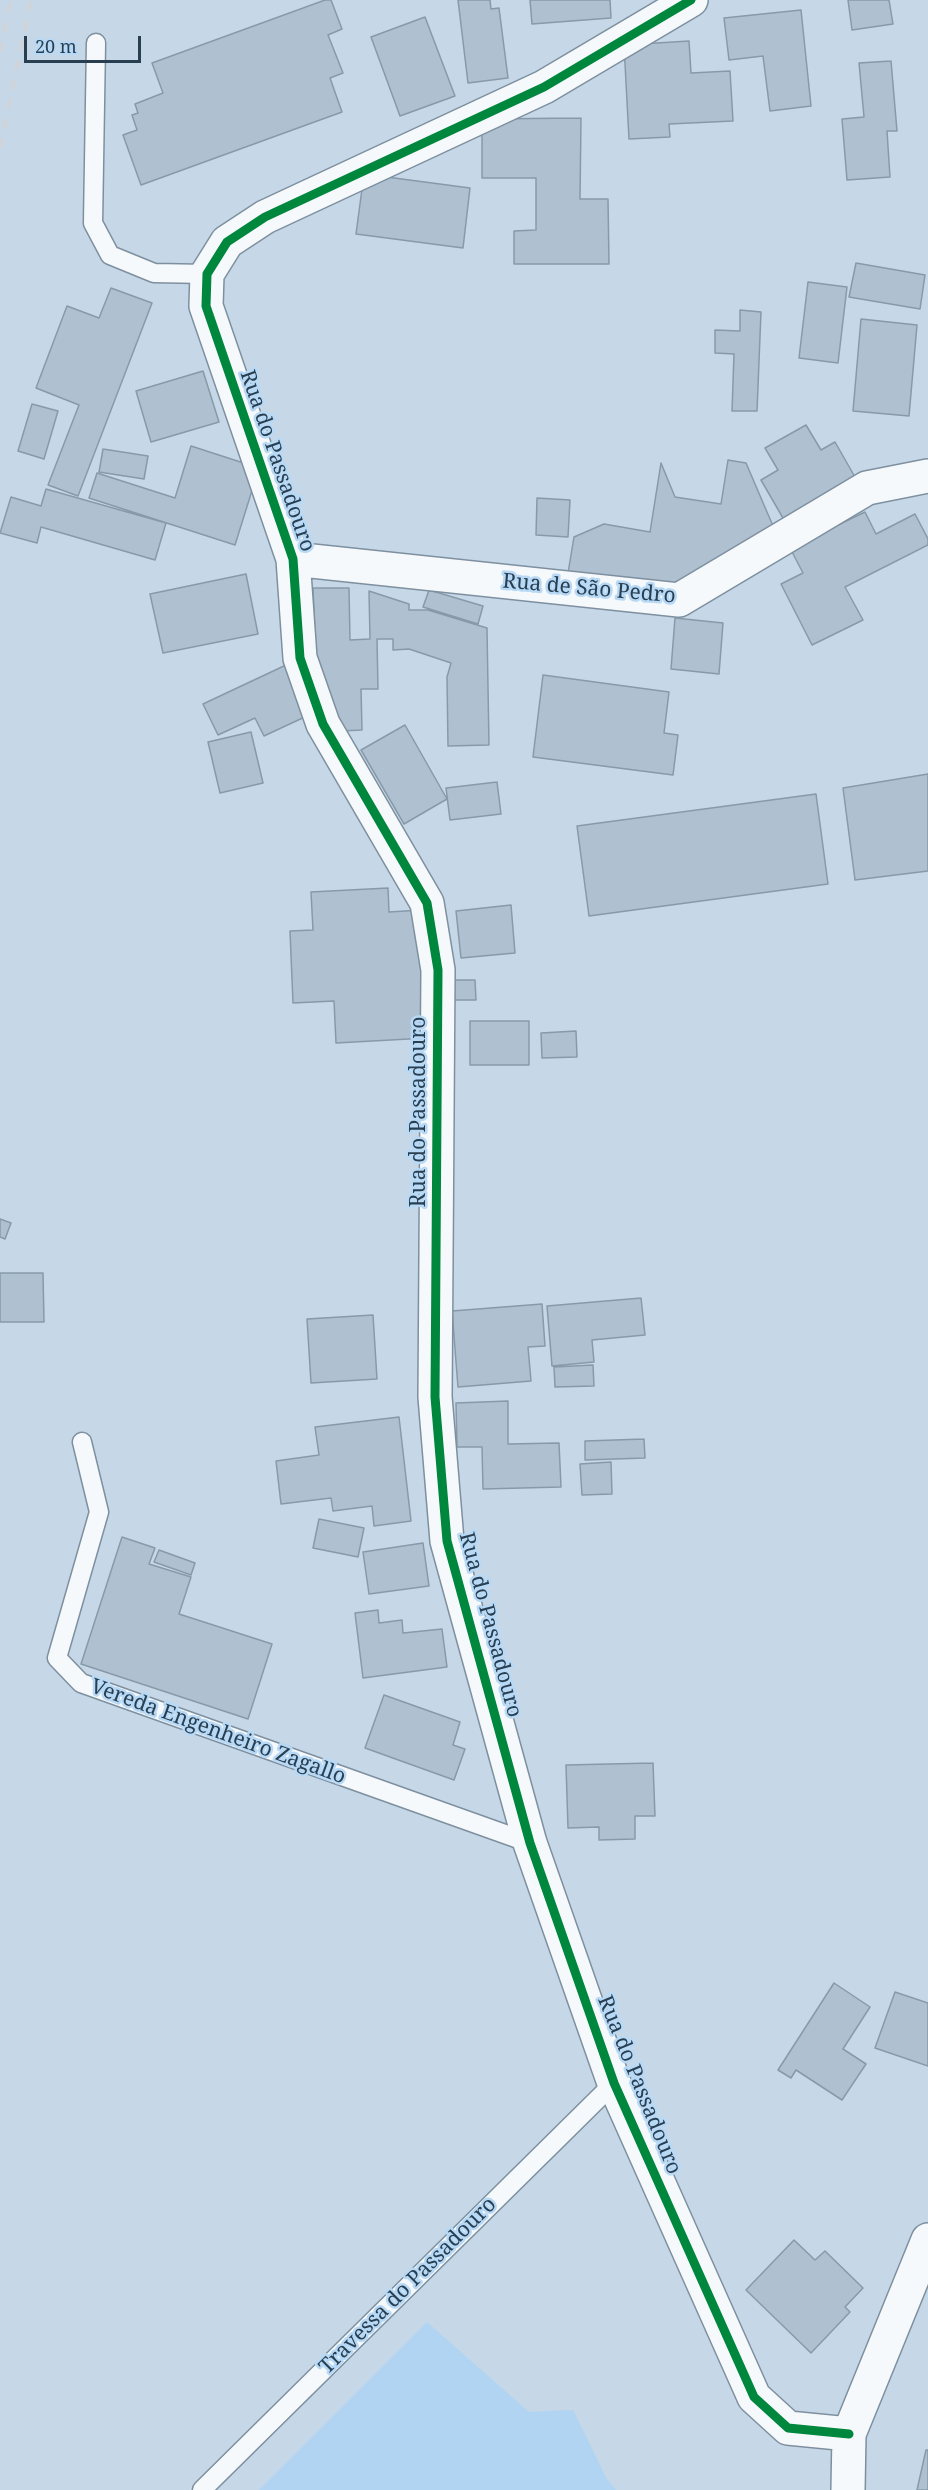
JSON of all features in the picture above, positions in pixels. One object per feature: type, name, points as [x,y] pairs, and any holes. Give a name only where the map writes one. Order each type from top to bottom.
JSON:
[{"type":"street","points":[[207,274],[227,242],[265,217],[544,87],[691,0]]},
{"type":"street","name":"Rua do Passadouro","points":[[207,274],[206,306],[293,559],[300,658],[323,724],[427,903],[438,970],[435,1397],[447,1541],[530,1843],[614,2083],[754,2397],[788,2428],[849,2434]]},
{"type":"street","name":"Rua de São Pedro","points":[[293,559],[680,600],[867,488],[928,476]]},
{"type":"street","points":[[848,2490],[849,2434],[928,2240]]},
{"type":"lane","points":[[96,43],[93,223],[110,255],[154,273],[207,274]]},
{"type":"lane","name":"Vereda Engenheiro Zagallo","points":[[82,1442],[99,1512],[57,1658],[81,1683],[530,1843]]},
{"type":"lane","name":"Travessa do Passadouro","points":[[202,2490],[614,2083]]},
{"type":"shaded area","points":[[427,2322],[529,2412],[573,2410],[607,2479],[616,2490],[259,2490]]},
{"type":"building","points":[[325,0],[331,0],[342,29],[328,35],[343,73],[330,78],[342,112],[141,185],[123,135],[137,130],[132,115],[138,113],[135,104],[163,93],[152,63]]},
{"type":"building","points":[[458,0],[490,0],[491,9],[499,8],[508,78],[468,83]]},
{"type":"building","points":[[530,0],[610,0],[611,18],[532,24]]},
{"type":"building","points":[[848,0],[889,0],[893,24],[852,30]]},
{"type":"building","points":[[801,10],[811,106],[770,111],[763,56],[729,60],[724,18]]},
{"type":"building","points":[[425,17],[455,96],[400,116],[371,37]]},
{"type":"building","points":[[689,41],[691,73],[730,71],[733,121],[669,124],[670,137],[629,139],[624,45]]},
{"type":"building","points":[[891,61],[897,131],[887,131],[890,177],[847,180],[842,119],[864,117],[859,63]]},
{"type":"building","points":[[581,118],[580,199],[608,199],[609,264],[514,264],[514,231],[536,230],[536,178],[482,178],[482,119]]},
{"type":"building","points":[[364,174],[470,188],[463,248],[356,234]]},
{"type":"building","points":[[856,263],[925,275],[920,309],[849,297]]},
{"type":"building","points":[[808,282],[847,287],[838,363],[799,358]]},
{"type":"building","points":[[111,288],[152,303],[78,496],[48,485],[79,405],[36,388],[67,306],[99,318]]},
{"type":"building","points":[[740,310],[761,312],[757,411],[732,411],[734,354],[715,353],[715,330],[740,331]]},
{"type":"building","points":[[861,319],[917,325],[909,416],[853,411]]},
{"type":"building","points":[[203,371],[219,422],[151,442],[136,391]]},
{"type":"building","points":[[32,404],[58,411],[44,459],[18,451]]},
{"type":"building","points":[[806,425],[821,450],[835,442],[859,484],[787,525],[761,480],[778,470],[765,448]]},
{"type":"building","points":[[191,446],[259,468],[235,545],[89,498],[97,473],[175,498]]},
{"type":"building","points":[[103,449],[148,456],[144,479],[99,472]]},
{"type":"building","points":[[728,460],[746,463],[776,533],[676,597],[567,579],[574,537],[604,524],[650,532],[661,463],[675,497],[721,504]]},
{"type":"building","points":[[46,489],[166,523],[155,560],[41,527],[37,543],[0,533],[11,497],[41,506]]},
{"type":"building","points":[[537,498],[570,500],[568,537],[536,535]]},
{"type":"building","points":[[865,512],[876,534],[915,514],[928,539],[928,545],[845,587],[863,620],[812,645],[781,584],[803,573],[790,548]]},
{"type":"building","points":[[246,574],[258,634],[163,653],[150,594]]},
{"type":"building","points":[[313,588],[349,588],[350,640],[370,639],[369,591],[409,604],[409,610],[428,610],[487,628],[489,745],[448,746],[447,677],[451,663],[409,649],[393,650],[393,639],[377,639],[378,689],[361,689],[362,730],[341,731],[317,686]]},
{"type":"building","points":[[429,590],[483,606],[478,624],[423,607]]},
{"type":"building","points":[[675,618],[723,623],[719,674],[671,669]]},
{"type":"building","points":[[286,665],[309,715],[264,736],[255,718],[218,735],[203,704]]},
{"type":"building","points":[[543,675],[669,692],[664,733],[678,735],[673,775],[533,757]]},
{"type":"building","points":[[405,725],[447,799],[404,824],[361,750]]},
{"type":"building","points":[[251,732],[263,783],[220,793],[208,742]]},
{"type":"building","points":[[928,774],[928,871],[855,880],[843,788]]},
{"type":"building","points":[[497,782],[501,814],[450,820],[446,788]]},
{"type":"building","points":[[816,794],[828,884],[589,916],[577,826]]},
{"type":"building","points":[[388,888],[389,912],[421,910],[427,1038],[336,1043],[334,1001],[293,1003],[290,931],[313,930],[311,892]]},
{"type":"building","points":[[511,905],[515,953],[461,958],[456,911]]},
{"type":"building","points":[[451,980],[475,980],[476,1000],[451,1000]]},
{"type":"building","points":[[470,1021],[529,1021],[529,1065],[470,1065]]},
{"type":"building","points":[[576,1031],[577,1057],[542,1058],[541,1033]]},
{"type":"building","points":[[0,1219],[11,1223],[5,1239],[0,1237]]},
{"type":"building","points":[[0,1273],[43,1273],[44,1322],[0,1322]]},
{"type":"building","points":[[641,1298],[645,1335],[592,1340],[594,1362],[552,1366],[547,1306]]},
{"type":"building","points":[[542,1304],[545,1346],[528,1347],[531,1381],[458,1387],[452,1311]]},
{"type":"building","points":[[373,1315],[377,1379],[311,1383],[307,1319]]},
{"type":"building","points":[[593,1365],[594,1386],[555,1387],[554,1367]]},
{"type":"building","points":[[508,1401],[508,1444],[559,1443],[561,1487],[483,1489],[482,1447],[457,1447],[456,1403]]},
{"type":"building","points":[[399,1417],[411,1521],[374,1526],[372,1506],[333,1511],[331,1498],[281,1504],[276,1461],[319,1455],[315,1427]]},
{"type":"building","points":[[644,1439],[645,1458],[585,1460],[585,1441]]},
{"type":"building","points":[[611,1462],[612,1494],[582,1495],[580,1464]]},
{"type":"building","points":[[319,1519],[364,1528],[358,1557],[313,1548]]},
{"type":"building","points":[[122,1537],[155,1548],[149,1564],[191,1577],[179,1614],[272,1644],[248,1719],[81,1664]]},
{"type":"building","points":[[423,1543],[429,1586],[369,1594],[363,1552]]},
{"type":"building","points":[[159,1550],[195,1563],[191,1575],[154,1562]]},
{"type":"building","points":[[378,1610],[379,1623],[402,1620],[403,1633],[442,1629],[447,1667],[363,1678],[355,1613]]},
{"type":"building","points":[[384,1695],[460,1722],[453,1745],[465,1749],[454,1780],[365,1748]]},
{"type":"building","points":[[653,1763],[655,1816],[635,1816],[635,1839],[599,1840],[599,1827],[568,1828],[566,1765]]},
{"type":"building","points":[[834,1983],[870,2007],[843,2049],[866,2064],[842,2100],[796,2070],[791,2078],[778,2070]]},
{"type":"building","points":[[895,1992],[928,2003],[928,2066],[875,2048]]},
{"type":"building","points":[[794,2240],[815,2260],[825,2251],[863,2288],[845,2307],[850,2312],[811,2353],[746,2290]]},
{"type":"building","points":[[926,2450],[928,2450],[928,2490],[917,2490]]},
{"type":"railway","points":[[0,52],[11,0]]},
{"type":"railway","points":[[0,148],[31,0]]},
{"type":"cycle path","points":[[691,0],[544,87],[265,217],[227,242],[207,274],[206,306],[293,559],[300,658],[323,724],[427,903],[438,970],[435,1397],[447,1541],[530,1843],[614,2083],[754,2397],[788,2428],[849,2434]]}]
